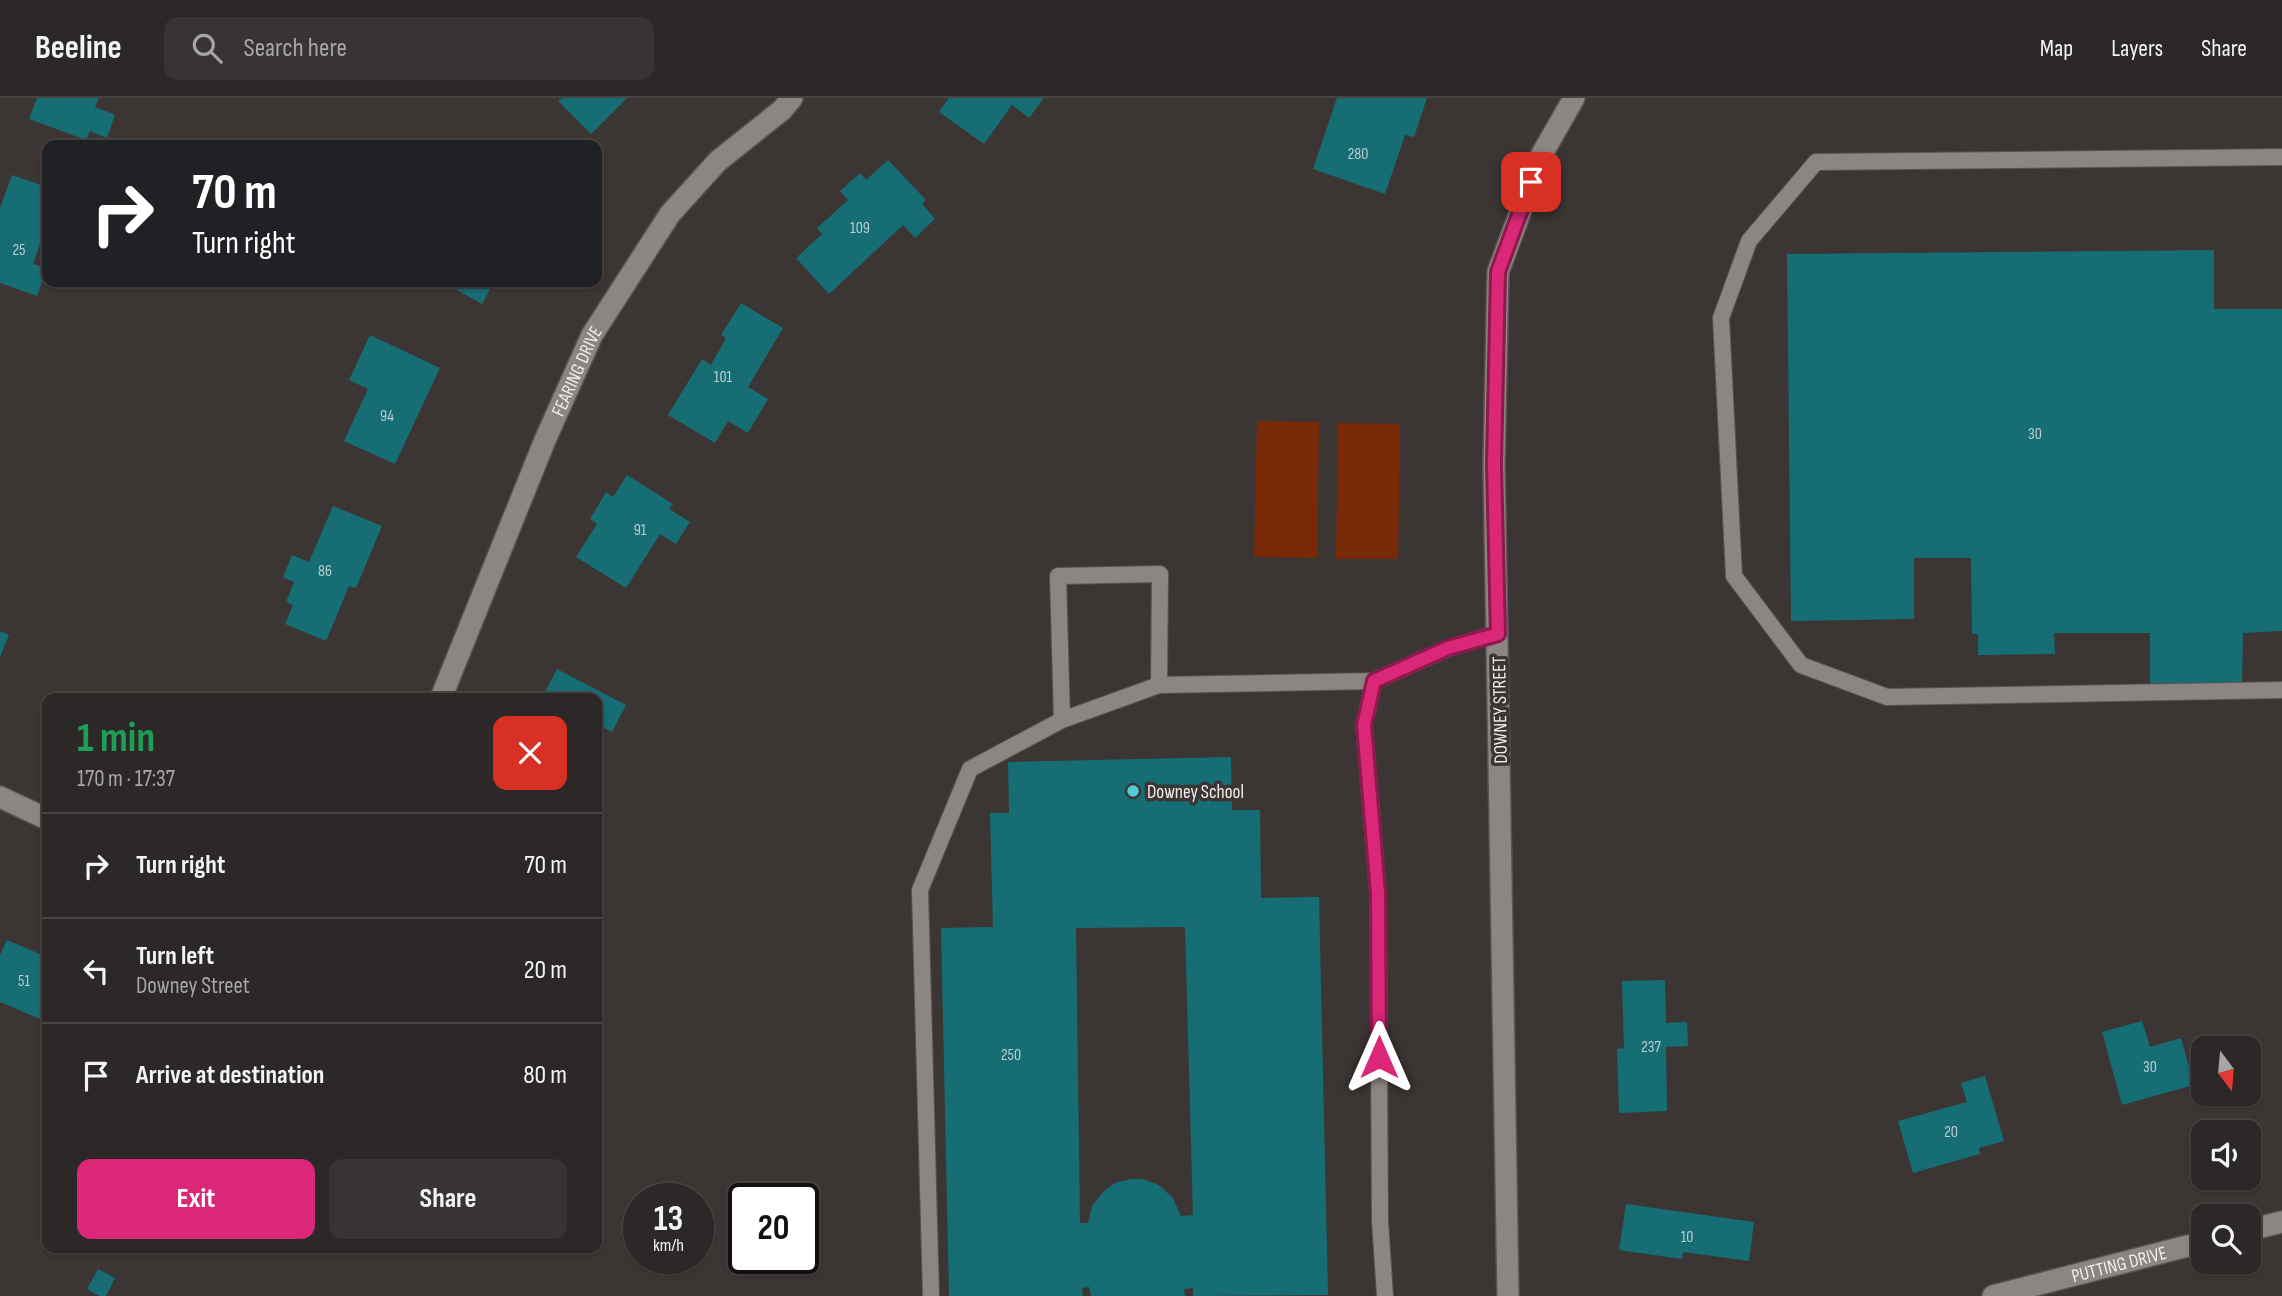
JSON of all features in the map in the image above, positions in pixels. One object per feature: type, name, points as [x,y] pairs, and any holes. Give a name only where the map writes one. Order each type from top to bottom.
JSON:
[{"type":"street","name":"FEARING DRIVE","points":[[443,693],[545,440],[592,335],[670,214],[718,161],[782,110],[792,98]]},
{"type":"street","name":"DOWNEY STREET","points":[[1508,1296],[1494,464],[1498,272],[1542,154],[1574,98]]},
{"type":"street","points":[[0,796],[42,817]]},
{"type":"street","points":[[2261,1227],[2282,1222]]},
{"type":"street","name":"PUTTING DRIVE","points":[[1993,1296],[2191,1245]]},
{"type":"lane","points":[[2282,157],[1816,162],[1749,242],[1721,318],[1734,576],[1801,665],[1887,698],[2282,690]]},
{"type":"lane","points":[[1062,720],[1058,576],[1160,573],[1159,685]]},
{"type":"lane","points":[[931,1296],[920,890],[970,769],[1062,720],[1159,685],[1374,681],[1448,648],[1498,634]]},
{"type":"lane","points":[[1374,681],[1364,725],[1378,893],[1380,1220],[1385,1296]]},
{"type":"shaded area","points":[[1257,421],[1319,422],[1317,558],[1254,557]]},
{"type":"shaded area","points":[[1338,423],[1400,424],[1398,559],[1336,559]]},
{"type":"building","points":[[37,98],[99,98],[95,107],[115,115],[107,138],[90,131],[86,140],[29,119]]},
{"type":"building","points":[[562,98],[627,98],[591,134],[558,101]]},
{"type":"building","points":[[949,98],[1044,98],[1029,118],[1012,105],[984,144],[939,112]]},
{"type":"building","points":[[1337,98],[1427,98],[1414,137],[1405,135],[1385,194],[1313,169]]},
{"type":"building","points":[[888,160],[926,200],[922,204],[935,219],[915,238],[903,225],[829,294],[796,258],[822,234],[817,228],[848,200],[840,191],[860,173],[866,180]]},
{"type":"building","points":[[12,175],[42,185],[42,239],[33,264],[42,267],[42,282],[37,296],[0,283],[0,208]]},
{"type":"building","points":[[2214,250],[2214,309],[2282,309],[2282,631],[2243,633],[2242,683],[2150,684],[2150,633],[2054,633],[2055,654],[1978,655],[1978,634],[1972,634],[1971,558],[1914,558],[1914,619],[1791,621],[1787,254]]},
{"type":"building","points":[[452,287],[491,287],[482,304]]},
{"type":"building","points":[[741,303],[783,328],[748,387],[768,399],[748,433],[728,421],[715,443],[668,415],[702,359],[711,365],[726,338],[721,335]]},
{"type":"building","points":[[370,335],[440,368],[395,464],[344,441],[368,389],[349,380]]},
{"type":"building","points":[[627,475],[673,504],[669,509],[690,522],[676,544],[660,534],[626,588],[576,557],[597,524],[590,519],[606,492],[613,497]]},
{"type":"building","points":[[333,506],[382,526],[356,588],[349,586],[326,641],[285,624],[293,605],[286,602],[294,582],[283,577],[292,555],[309,562]]},
{"type":"building","points":[[0,631],[9,635],[0,657]]},
{"type":"building","points":[[557,669],[626,705],[612,732],[602,727],[602,693],[545,693]]},
{"type":"building","points":[[1231,757],[1232,810],[1260,810],[1261,898],[1319,897],[1328,1295],[1193,1296],[1193,1288],[1184,1289],[1185,1296],[1091,1296],[1089,1287],[1082,1288],[1083,1296],[949,1296],[941,928],[993,927],[990,813],[1009,813],[1008,762]],"holes":[[[1185,927],[1193,1215],[1181,1216],[1173,1198],[1159,1185],[1143,1179],[1131,1179],[1115,1183],[1104,1191],[1092,1206],[1088,1223],[1080,1223],[1076,928]]]},
{"type":"building","points":[[7,940],[42,955],[42,1020],[0,1002],[0,955]]},
{"type":"building","points":[[1665,980],[1666,1023],[1687,1022],[1688,1046],[1666,1047],[1667,1111],[1619,1113],[1617,1049],[1624,1048],[1622,981]]},
{"type":"building","points":[[2142,1021],[2150,1047],[2181,1038],[2191,1074],[2191,1086],[2122,1105],[2102,1032]]},
{"type":"building","points":[[1985,1076],[2004,1141],[1979,1148],[1980,1154],[1913,1173],[1898,1121],[1967,1102],[1961,1083]]},
{"type":"building","points":[[1626,1204],[1754,1222],[1749,1261],[1683,1252],[1682,1259],[1619,1250]]},
{"type":"building","points":[[98,1269],[115,1278],[106,1296],[87,1289]]},
{"type":"place","name":"Downey School","points":[[1133,791]]},
{"type":"route","points":[[1379,1057],[1378,893],[1364,725],[1374,681],[1448,648],[1498,634],[1494,464],[1498,272],[1531,182]]}]
